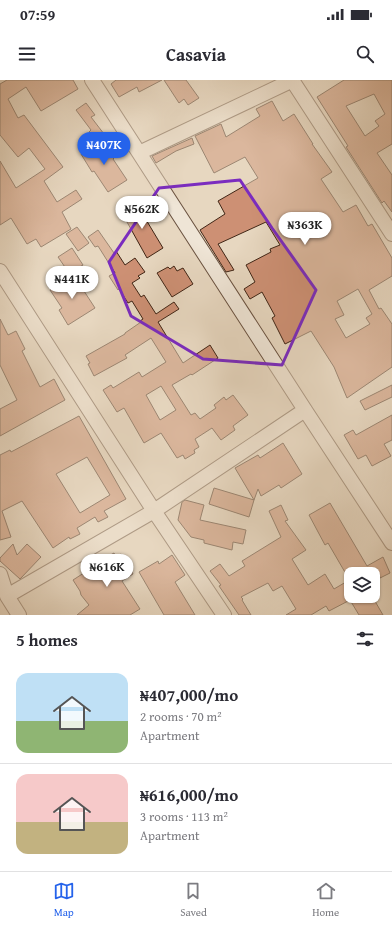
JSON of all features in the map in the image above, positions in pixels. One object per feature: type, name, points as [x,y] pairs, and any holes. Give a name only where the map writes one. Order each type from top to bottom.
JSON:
[{"type":"street","points":[[92,80],[392,543]]},
{"type":"street","points":[[139,153],[293,80],[392,234]]},
{"type":"street","points":[[0,271],[154,511],[224,615]]},
{"type":"street","points":[[7,596],[154,511],[305,410]]},
{"type":"street","points":[[0,574],[7,596],[19,615]]},
{"type":"highlighted area","points":[[240,180],[316,290],[282,365],[203,359],[131,316],[109,262],[159,188]]},
{"type":"building","points":[[7,80],[73,80],[78,89],[41,111],[26,87],[8,99],[18,118],[24,115],[63,167],[44,181],[57,202],[76,190],[82,199],[62,212],[71,229],[41,247],[36,239],[27,244],[11,218],[0,225],[0,161],[16,188],[45,169],[29,148],[18,157],[0,135],[0,84]]},
{"type":"building","points":[[116,80],[162,80],[139,92],[137,87],[119,97],[111,84]]},
{"type":"building","points":[[164,80],[186,80],[199,98],[188,105],[184,99],[179,103]]},
{"type":"building","points":[[344,80],[392,80],[392,144],[377,153],[392,175],[392,212],[384,201],[382,203],[346,147],[348,146],[317,97]],"holes":[[[374,94],[385,114],[375,121],[379,126],[365,136],[346,106]]]},
{"type":"building","points":[[272,101],[283,121],[294,114],[312,144],[332,172],[321,179],[343,212],[356,205],[368,226],[372,224],[392,258],[392,276],[369,290],[379,309],[381,308],[392,324],[392,367],[347,398],[334,367],[311,331],[285,344],[272,318],[275,316],[262,292],[250,299],[244,289],[255,282],[246,265],[271,252],[270,249],[280,245],[266,222],[218,244],[234,270],[226,272],[200,230],[225,214],[218,201],[258,178],[245,157],[214,173],[195,136],[221,124],[226,137],[260,116],[256,109]],"holes":[[[358,289],[372,314],[366,318],[370,324],[346,338],[335,319],[344,315],[337,301]]]},
{"type":"building","points":[[86,103],[95,115],[91,117],[104,134],[95,140],[89,132],[91,130],[76,110]]},
{"type":"building","points":[[192,138],[194,144],[176,151],[156,163],[152,156]]},
{"type":"building","points":[[103,140],[114,158],[113,159],[127,180],[108,192],[94,171],[92,172],[81,154]]},
{"type":"building","points":[[140,202],[149,216],[145,218],[163,248],[147,258],[122,213]]},
{"type":"building","points":[[77,227],[89,243],[78,251],[66,234]]},
{"type":"building","points":[[98,230],[114,253],[116,251],[125,265],[135,258],[145,272],[138,276],[140,278],[132,283],[141,297],[144,295],[156,314],[174,302],[179,309],[158,322],[183,363],[210,345],[218,358],[192,375],[191,374],[172,385],[191,415],[195,413],[200,419],[216,408],[214,405],[224,397],[226,400],[233,395],[248,415],[233,426],[235,430],[221,440],[212,428],[195,439],[199,447],[194,450],[195,453],[185,459],[183,455],[177,458],[161,433],[144,443],[124,408],[117,412],[103,390],[111,385],[113,388],[139,372],[142,377],[166,362],[151,338],[125,355],[127,358],[94,376],[86,356],[125,334],[143,319],[132,301],[128,303],[119,289],[118,290],[109,276],[115,273],[98,246],[95,247],[88,237]],"holes":[[[161,386],[176,410],[160,420],[146,395]]]},
{"type":"building","points":[[72,248],[83,265],[69,273],[58,257]]},
{"type":"building","points":[[174,266],[177,271],[183,268],[193,284],[172,297],[157,273],[168,267],[170,269]]},
{"type":"building","points":[[73,274],[95,308],[68,325],[59,310],[62,308],[50,290]]},
{"type":"building","points":[[0,319],[8,335],[16,331],[25,349],[22,351],[40,387],[54,379],[65,400],[0,436],[0,409],[17,400],[0,365]]},
{"type":"building","points":[[392,385],[392,397],[365,410],[360,401]]},
{"type":"building","points":[[392,415],[392,440],[384,444],[391,456],[372,466],[366,455],[358,459],[344,435],[353,430],[356,435]]},
{"type":"building","points":[[79,416],[126,499],[104,511],[108,517],[98,522],[95,517],[77,528],[80,534],[70,539],[69,537],[53,548],[22,501],[2,511],[11,537],[0,540],[0,455],[10,450],[11,452]],"holes":[[[87,457],[110,495],[80,513],[56,474]]]},
{"type":"building","points":[[283,443],[302,474],[281,488],[279,485],[261,496],[258,489],[254,500],[235,468],[258,455],[260,458]]},
{"type":"building","points":[[214,488],[254,500],[249,517],[209,504]]},
{"type":"building","points":[[185,500],[204,505],[200,520],[246,530],[243,544],[233,542],[232,550],[204,543],[204,540],[191,537],[178,520],[182,502]]},
{"type":"building","points":[[330,503],[367,566],[383,557],[390,573],[380,578],[380,567],[344,567],[344,571],[328,543],[325,545],[309,515]]},
{"type":"building","points":[[281,505],[288,520],[285,521],[306,550],[292,559],[308,585],[325,574],[334,589],[344,583],[344,603],[329,611],[326,606],[311,615],[286,615],[296,609],[282,586],[273,591],[268,583],[241,597],[251,615],[239,615],[219,586],[221,585],[210,571],[220,564],[229,576],[245,566],[242,561],[281,537],[269,511]]},
{"type":"building","points":[[13,544],[17,555],[27,544],[41,557],[20,579],[0,561],[0,558]]},
{"type":"building","points":[[114,553],[116,557],[121,554],[133,574],[122,581],[140,609],[130,615],[77,615],[89,605],[81,595],[73,580],[90,569],[89,567]]},
{"type":"building","points":[[172,555],[185,575],[175,582],[195,615],[164,615],[139,572],[158,561],[159,564]]},
{"type":"building","points":[[352,603],[376,603],[383,615],[359,615]]}]
